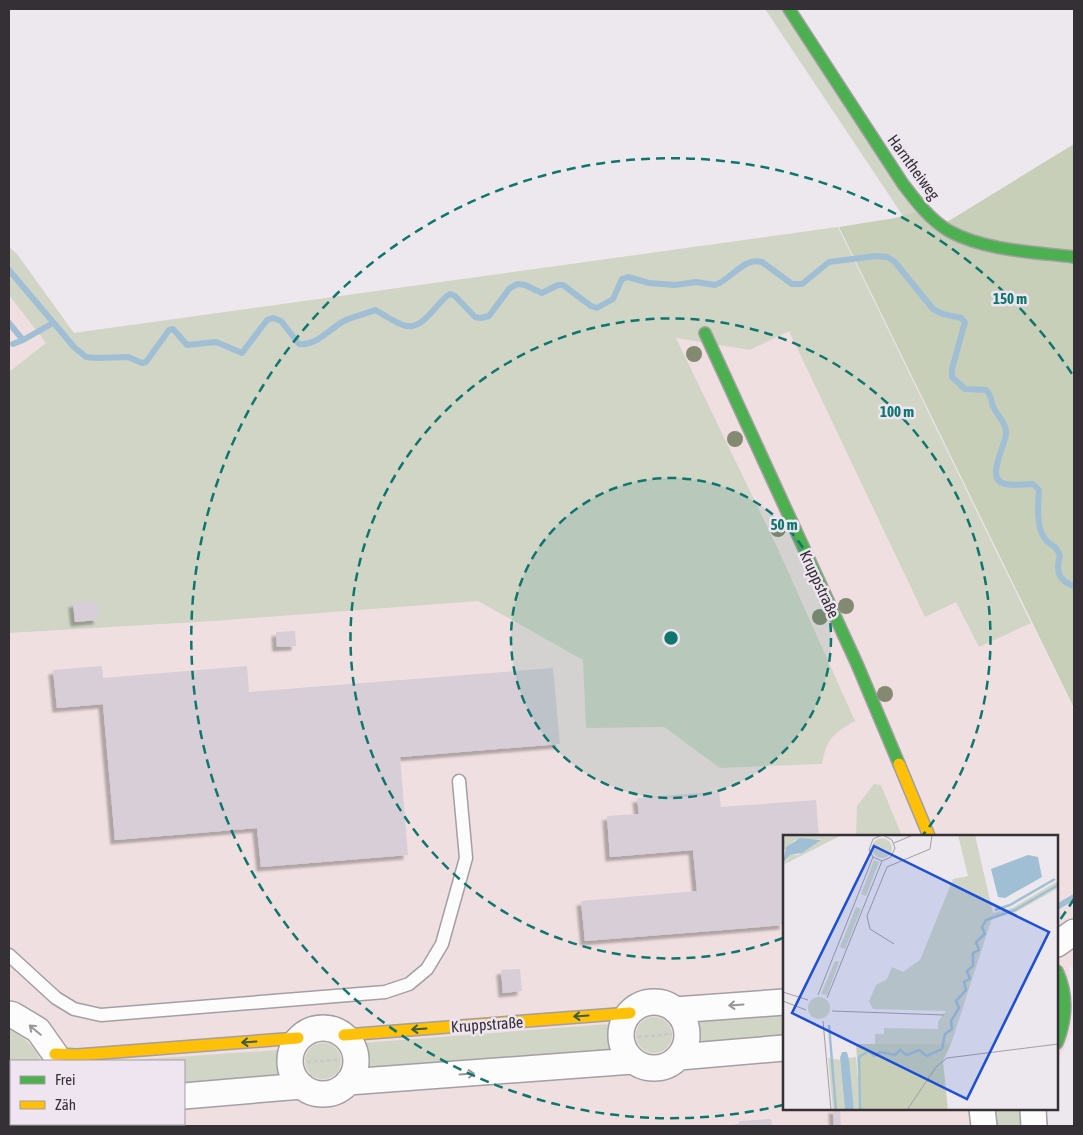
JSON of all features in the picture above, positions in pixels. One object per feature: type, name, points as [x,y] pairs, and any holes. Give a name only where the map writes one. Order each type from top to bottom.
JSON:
[{"type":"street","name":"Harntheiweg","points":[[789,9],[896,172],[922,208],[949,230],[969,238],[993,245],[1074,257]]},
{"type":"street","name":"Kruppstraße","points":[[705,333],[857,664],[929,835]]},
{"type":"street","points":[[1058,943],[1074,932]]},
{"type":"street","points":[[1058,974],[1066,1002],[1063,1030],[1058,1040]]},
{"type":"street","name":"Kruppstraße","points":[[9,1014],[38,1030],[57,1058],[298,1038],[308,1030],[320,1027],[333,1029],[344,1035],[630,1013],[640,1005],[652,1002],[664,1004],[675,1010],[783,1002]]},
{"type":"street","points":[[630,1013],[623,1024],[621,1038],[623,1046],[633,1061],[642,1066],[662,1068],[672,1064],[680,1057],[687,1042],[686,1024],[675,1010]]},
{"type":"street","points":[[298,1038],[291,1050],[289,1063],[296,1080],[302,1086],[311,1092],[321,1094],[331,1093],[340,1089],[348,1082],[355,1067],[356,1058],[350,1042],[344,1035]]},
{"type":"street","points":[[680,1057],[783,1048]]},
{"type":"street","points":[[348,1082],[633,1061]]},
{"type":"street","points":[[185,1096],[302,1086]]},
{"type":"street","points":[[982,1110],[984,1126]]},
{"type":"street","points":[[1033,1110],[1034,1126]]},
{"type":"lane","points":[[9,955],[62,1002],[74,1009],[101,1015],[385,992],[409,984],[427,969],[442,944],[466,858],[459,781]]},
{"type":"shaded area","points":[[838,227],[1074,710],[1074,965],[1069,968],[1072,1032],[1058,1062],[1058,835],[783,835],[783,1110],[1043,1110],[1044,1126],[9,1126],[9,295],[47,342],[56,335]]},
{"type":"green space","points":[[765,9],[782,9],[917,211],[903,216]]},
{"type":"green space","points":[[1074,144],[1074,708],[839,227],[895,218],[917,211],[947,222]]},
{"type":"green space","points":[[838,227],[1031,623],[979,647],[956,602],[925,617],[789,331],[750,350],[676,338],[778,549],[855,721],[836,733],[832,738],[826,748],[822,764],[720,768],[664,727],[586,728],[583,660],[478,601],[213,621],[9,633],[9,372],[46,343],[9,295],[9,247],[17,254],[74,333]]},
{"type":"green space","points":[[874,784],[881,785],[902,835],[856,835],[857,806]]},
{"type":"green space","points":[[783,1010],[783,1040],[699,1047],[700,1038],[695,1017]]},
{"type":"green space","points":[[654,1017],[661,1018],[667,1022],[671,1028],[671,1042],[667,1048],[661,1052],[654,1053],[647,1052],[641,1048],[637,1042],[636,1035],[637,1028],[641,1022],[647,1018]]},
{"type":"green space","points":[[610,1024],[609,1034],[613,1053],[366,1073],[368,1064],[362,1043]]},
{"type":"green space","points":[[9,1029],[28,1042],[40,1060],[10,1060],[10,1125],[31,1125],[9,1126]]},
{"type":"green space","points":[[323,1043],[336,1048],[341,1061],[336,1074],[323,1079],[310,1074],[305,1061],[310,1048]]},
{"type":"green space","points":[[278,1050],[278,1069],[282,1079],[185,1088],[185,1060],[132,1060]]},
{"type":"green space","points":[[992,1110],[1022,1110],[1023,1126],[993,1126]]},
{"type":"building","points":[[97,601],[98,620],[75,622],[73,603]]},
{"type":"building","points":[[295,631],[296,646],[277,647],[276,632]]},
{"type":"building","points":[[102,666],[103,678],[247,666],[249,692],[553,668],[560,744],[400,757],[408,855],[261,867],[257,828],[115,840],[103,704],[57,708],[53,670]]},
{"type":"building","points":[[719,792],[721,807],[816,800],[819,835],[783,835],[783,925],[585,941],[581,901],[697,891],[693,850],[610,857],[607,816],[639,814],[637,798]]},
{"type":"building","points":[[520,969],[522,991],[503,993],[501,970]]},
{"type":"building","points":[[833,1110],[840,1110],[841,1126],[834,1126]]},
{"type":"building","points":[[771,1119],[772,1126],[739,1126],[739,1121]]},
{"type":"waterway","points":[[9,270],[74,347],[86,357],[128,357],[142,363],[146,362],[169,330],[173,329],[187,345],[216,342],[242,353],[267,320],[273,318],[281,321],[299,344],[305,344],[317,340],[344,321],[375,310],[403,325],[417,325],[429,316],[450,294],[455,296],[475,317],[481,318],[489,316],[509,289],[517,284],[525,285],[542,293],[558,285],[563,285],[591,306],[597,308],[613,299],[622,279],[628,277],[649,283],[675,285],[696,282],[715,285],[743,266],[755,261],[762,262],[792,284],[802,284],[829,262],[876,256],[887,257],[894,261],[933,309],[943,314],[961,318],[965,322],[952,369],[952,377],[965,389],[986,390],[989,394],[993,406],[1006,430],[997,462],[997,477],[1006,484],[1033,484],[1039,490],[1038,515],[1042,534],[1055,547],[1060,556],[1058,566],[1060,575],[1065,581],[1074,586]]},
{"type":"waterway","points":[[9,323],[23,340]]},
{"type":"waterway","points":[[13,344],[53,323]]},
{"type":"waterway","points":[[1058,906],[1074,897]]},
{"type":"traffic: fast","points":[[789,9],[903,184],[924,210],[942,227],[963,238],[994,247],[1074,257]]},
{"type":"traffic: fast","points":[[705,333],[857,664],[899,764]]},
{"type":"traffic: fast","points":[[1058,973],[1063,989],[1065,1007],[1063,1025],[1058,1040]]},
{"type":"traffic: slow","points":[[899,764],[929,835]]},
{"type":"traffic: slow","points":[[344,1035],[630,1013]]},
{"type":"traffic: slow","points":[[55,1054],[77,1055],[298,1038]]}]
